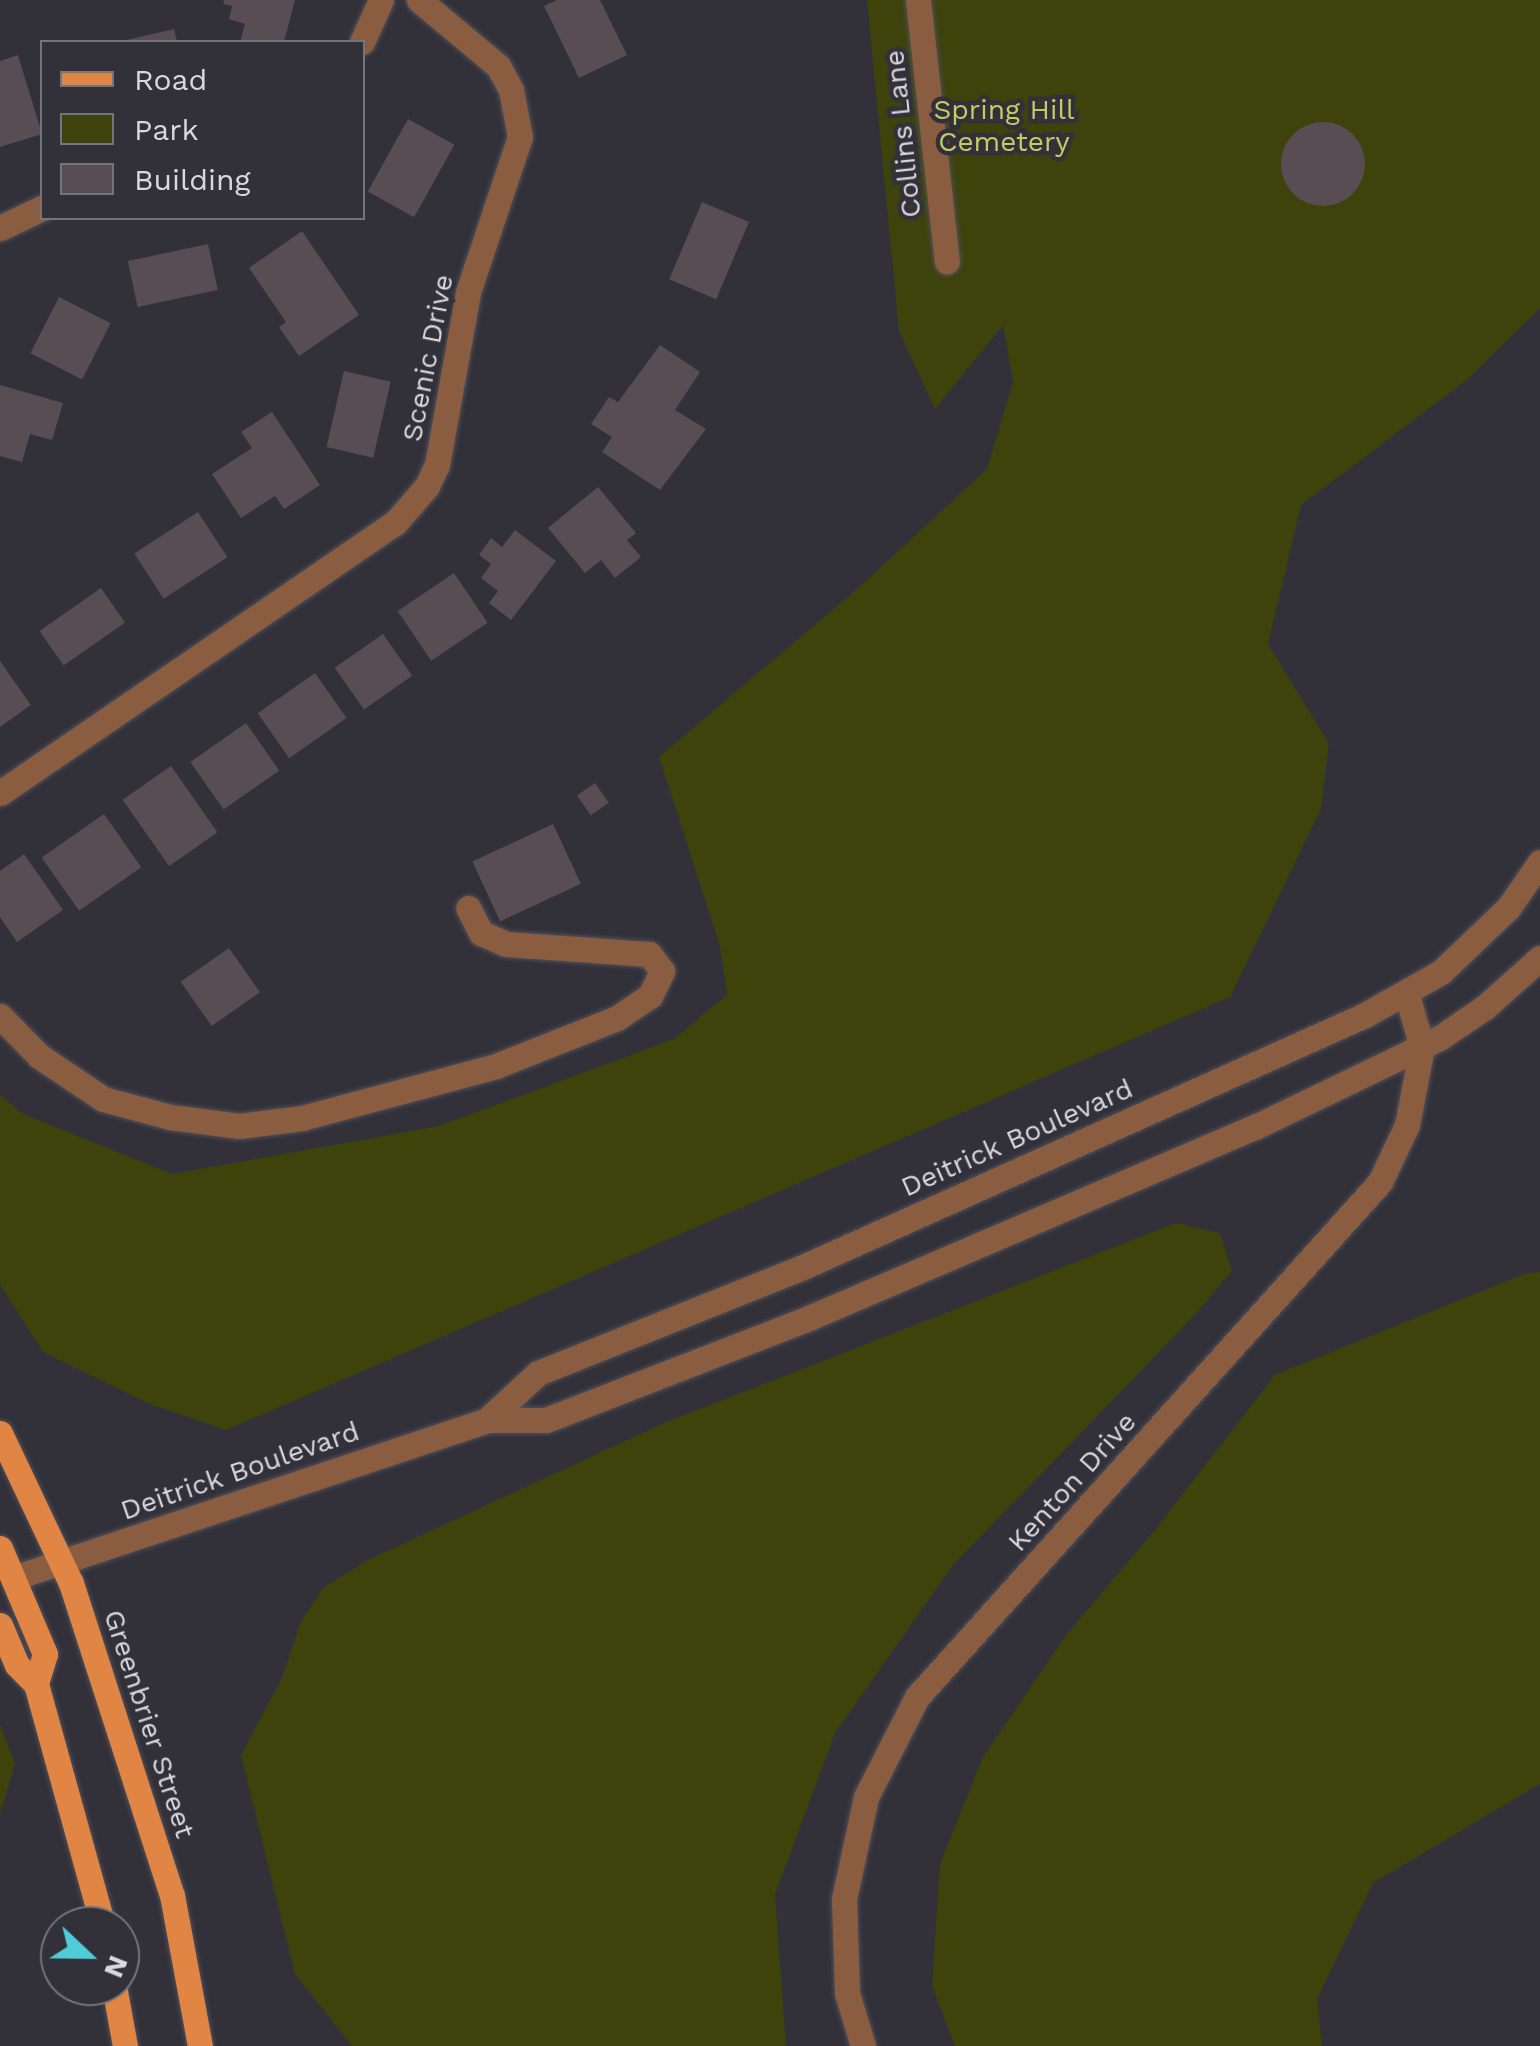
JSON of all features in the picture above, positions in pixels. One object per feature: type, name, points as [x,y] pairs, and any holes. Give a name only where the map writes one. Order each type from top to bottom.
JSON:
[{"type":"main road","name":"Greenbrier Street","points":[[0,1433],[61,1563],[172,1895],[200,2046]]},
{"type":"main road","points":[[0,1548],[45,1654],[36,1684]]},
{"type":"main road","points":[[0,1625],[17,1665],[36,1684],[97,1906]]},
{"type":"main road","points":[[117,2006],[124,2046]]},
{"type":"street","points":[[363,40],[380,0]]},
{"type":"street","name":"Scenic Drive","points":[[0,793],[395,523],[427,486],[437,465],[468,292],[520,136],[511,90],[498,66],[420,0]]},
{"type":"street","name":"Collins Lane","points":[[918,0],[947,261]]},
{"type":"street","points":[[0,228],[40,209]]},
{"type":"street","name":"Deitrick Boulevard","points":[[487,1420],[538,1373],[803,1266],[1365,1015],[1441,972],[1508,907],[1540,862]]},
{"type":"street","points":[[0,1016],[39,1056],[104,1098],[170,1117],[239,1126],[302,1118],[496,1066],[617,1018],[650,996],[662,970],[649,954],[506,944],[481,933],[468,908]]},
{"type":"street","name":"Deitrick Boulevard","points":[[13,1578],[487,1420],[546,1420],[810,1317],[1255,1128],[1422,1047],[1485,1006],[1540,958]]},
{"type":"street","name":"Kenton Drive","points":[[863,2046],[847,1993],[844,1899],[866,1797],[917,1696],[1380,1182],[1407,1125],[1422,1047],[1406,992]]},
{"type":"green space","name":"Spring Hill Cemetery","points":[[867,0],[1540,0],[1540,308],[1467,380],[1301,505],[1268,644],[1329,744],[1321,809],[1230,997],[226,1430],[150,1404],[43,1352],[0,1284],[0,1095],[23,1114],[172,1174],[439,1126],[674,1039],[727,995],[720,946],[659,757],[855,591],[987,469],[1013,382],[1003,325],[935,409],[899,331]]},
{"type":"green space","points":[[1176,1223],[1220,1233],[1232,1271],[1192,1318],[953,1565],[835,1733],[775,1895],[786,2046],[352,2046],[295,1974],[241,1755],[282,1678],[301,1621],[323,1588],[368,1560],[664,1423]]},
{"type":"green space","points":[[1540,1272],[1540,1784],[1373,1883],[1317,1999],[1322,2046],[955,2046],[932,1986],[940,1864],[983,1757],[1067,1634],[1155,1530],[1275,1375],[1524,1274]]},
{"type":"green space","points":[[0,1724],[15,1764],[0,1815]]},
{"type":"building","points":[[224,0],[295,0],[285,40],[241,40],[245,24],[229,19],[232,6],[223,4]]},
{"type":"building","points":[[557,0],[600,0],[627,55],[579,78],[544,6]]},
{"type":"building","points":[[174,29],[177,40],[126,40]]},
{"type":"building","points":[[18,55],[40,135],[0,147],[0,61]]},
{"type":"building","points":[[408,119],[454,145],[414,217],[368,192]]},
{"type":"building","points":[[1315,122],[1331,122],[1347,129],[1358,140],[1365,164],[1362,180],[1353,194],[1331,206],[1315,206],[1299,199],[1288,188],[1281,172],[1281,156],[1288,140],[1299,129]]},
{"type":"building","points":[[702,202],[749,222],[716,299],[669,279]]},
{"type":"building","points":[[302,231],[359,315],[299,356],[279,327],[286,322],[249,268]]},
{"type":"building","points":[[208,244],[218,290],[138,307],[128,261]]},
{"type":"building","points":[[59,297],[111,323],[82,379],[30,353]]},
{"type":"building","points":[[660,345],[700,372],[675,410],[706,429],[660,490],[602,452],[612,437],[591,424],[609,397],[618,402]]},
{"type":"building","points":[[344,371],[391,382],[373,458],[326,447]]},
{"type":"building","points":[[0,385],[63,403],[52,440],[30,434],[22,462],[0,456]]},
{"type":"building","points":[[272,412],[320,485],[284,509],[275,496],[241,518],[212,474],[252,448],[241,432]]},
{"type":"building","points":[[598,487],[636,533],[627,540],[641,557],[615,578],[601,560],[585,573],[548,528]]},
{"type":"building","points":[[198,512],[227,557],[164,599],[134,553]]},
{"type":"building","points":[[515,530],[556,561],[511,620],[489,603],[498,591],[481,578],[491,564],[479,555],[491,538],[502,547]]},
{"type":"building","points":[[454,573],[488,623],[431,661],[398,611]]},
{"type":"building","points":[[101,588],[125,622],[64,665],[40,631]]},
{"type":"building","points":[[383,634],[412,676],[364,710],[335,668]]},
{"type":"building","points":[[0,661],[31,705],[0,727]]},
{"type":"building","points":[[315,673],[347,718],[289,758],[258,713]]},
{"type":"building","points":[[246,723],[279,771],[224,810],[190,762]]},
{"type":"building","points":[[171,766],[217,832],[169,866],[123,800]]},
{"type":"building","points":[[595,783],[609,803],[591,815],[577,796]]},
{"type":"building","points":[[104,814],[141,867],[79,911],[42,858]]},
{"type":"building","points":[[553,824],[581,884],[500,921],[472,862]]},
{"type":"building","points":[[24,854],[63,910],[17,942],[0,917],[0,871]]},
{"type":"building","points":[[229,948],[260,992],[212,1026],[181,982]]}]
